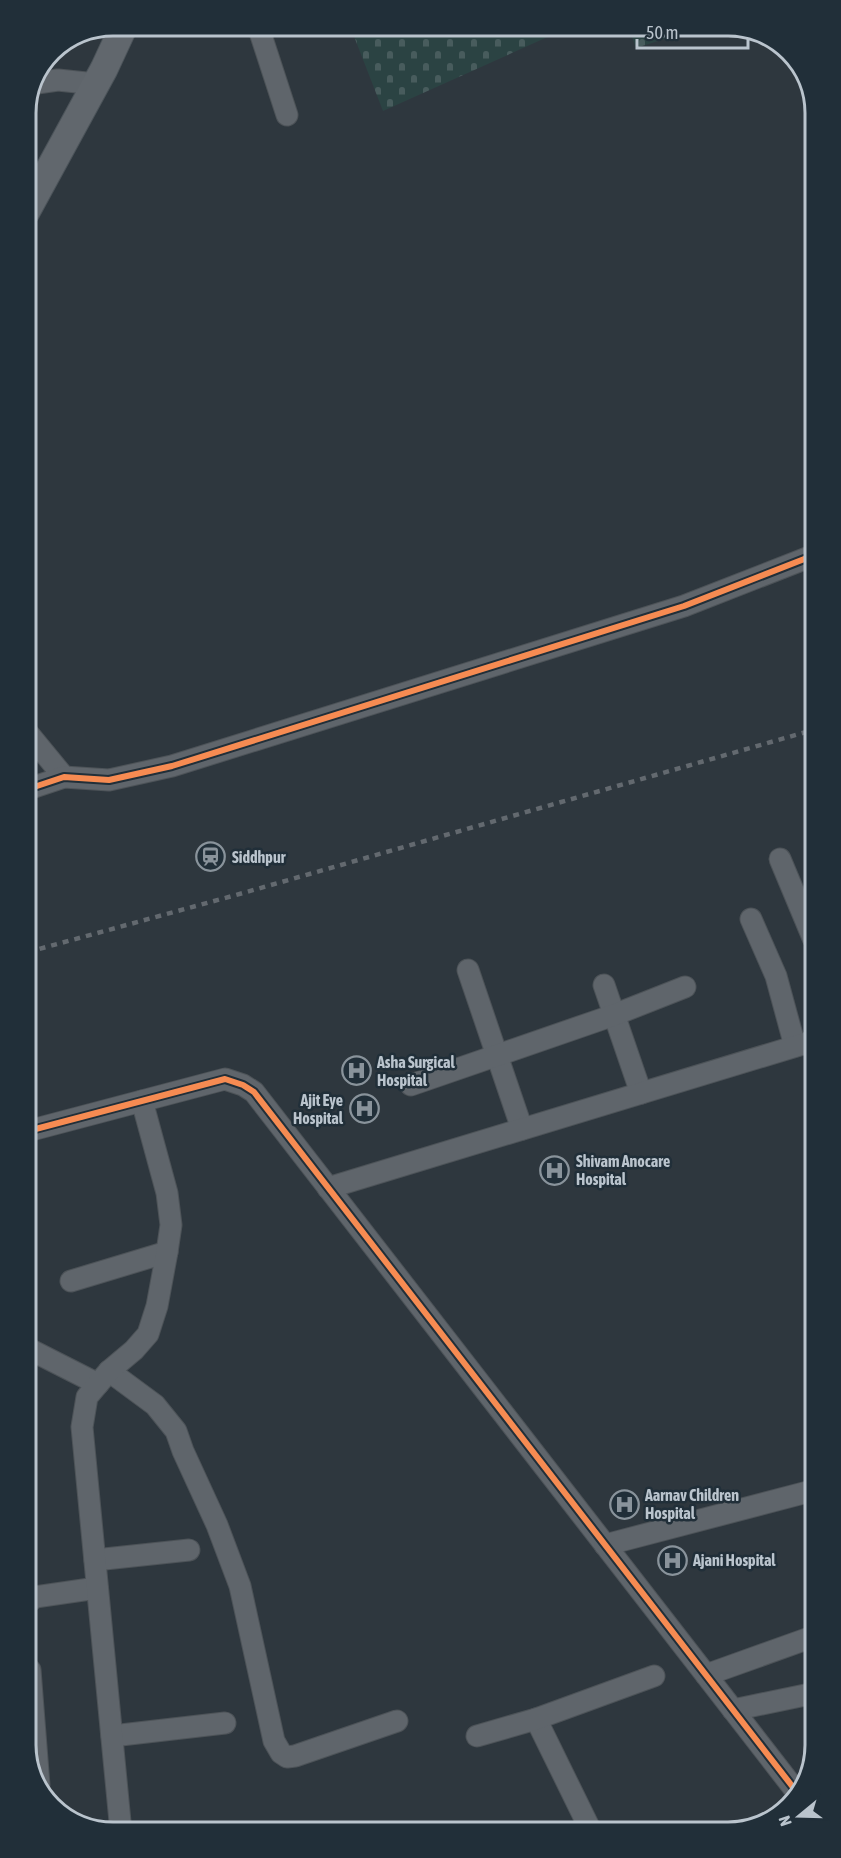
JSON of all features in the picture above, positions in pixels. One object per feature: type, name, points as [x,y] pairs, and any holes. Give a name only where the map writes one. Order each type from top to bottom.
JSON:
[{"type":"main road","points":[[36,175],[96,84],[119,36]]},
{"type":"street","points":[[261,36],[287,116]]},
{"type":"street","points":[[43,82],[58,80],[96,84]]},
{"type":"street","points":[[36,786],[64,777],[110,780],[172,766],[684,606],[805,559]]},
{"type":"street","points":[[36,743],[64,777]]},
{"type":"street","points":[[780,859],[805,919]]},
{"type":"street","points":[[328,1188],[804,1044],[751,918]]},
{"type":"street","points":[[468,970],[522,1129]]},
{"type":"street","points":[[604,985],[641,1093]]},
{"type":"street","points":[[411,1085],[614,1016],[685,987]]},
{"type":"street","points":[[36,1129],[225,1079],[243,1084],[254,1092],[792,1786]]},
{"type":"street","points":[[120,1822],[82,1427],[87,1397],[148,1334],[157,1306],[167,1252],[171,1225],[167,1193],[142,1101]]},
{"type":"street","points":[[71,1281],[167,1252]]},
{"type":"street","points":[[36,1353],[104,1378],[155,1405],[177,1431],[183,1451],[217,1525],[240,1586],[274,1741],[281,1753],[287,1757],[295,1756],[397,1721]]},
{"type":"street","points":[[605,1545],[805,1493]]},
{"type":"street","points":[[95,1560],[189,1550]]},
{"type":"street","points":[[36,1597],[97,1588]]},
{"type":"street","points":[[706,1675],[805,1640]]},
{"type":"street","points":[[477,1736],[536,1719],[654,1676]]},
{"type":"street","points":[[733,1710],[805,1695]]},
{"type":"street","points":[[536,1719],[587,1822]]},
{"type":"street","points":[[112,1737],[225,1723]]},
{"type":"green space","points":[[354,36],[550,36],[383,111]]},
{"type":"green space","points":[[632,36],[674,36],[636,48]]},
{"type":"railway","points":[[36,950],[805,732]]},
{"type":"cycle path","points":[[36,786],[64,777],[109,780],[172,766],[684,606],[805,559]]},
{"type":"cycle path","points":[[36,1129],[225,1079],[243,1085],[254,1092],[792,1786]]},
{"type":"place","name":"Siddhpur","points":[[211,857]]},
{"type":"place","name":"Asha Surgical Hospital","points":[[356,1071]]},
{"type":"place","name":"Ajit Eye Hospital","points":[[364,1109]]},
{"type":"place","name":"Shivam Anocare Hospital","points":[[555,1170]]},
{"type":"place","name":"Aarnav Children Hospital","points":[[624,1504]]},
{"type":"place","name":"Ajani Hospital","points":[[672,1560]]}]
